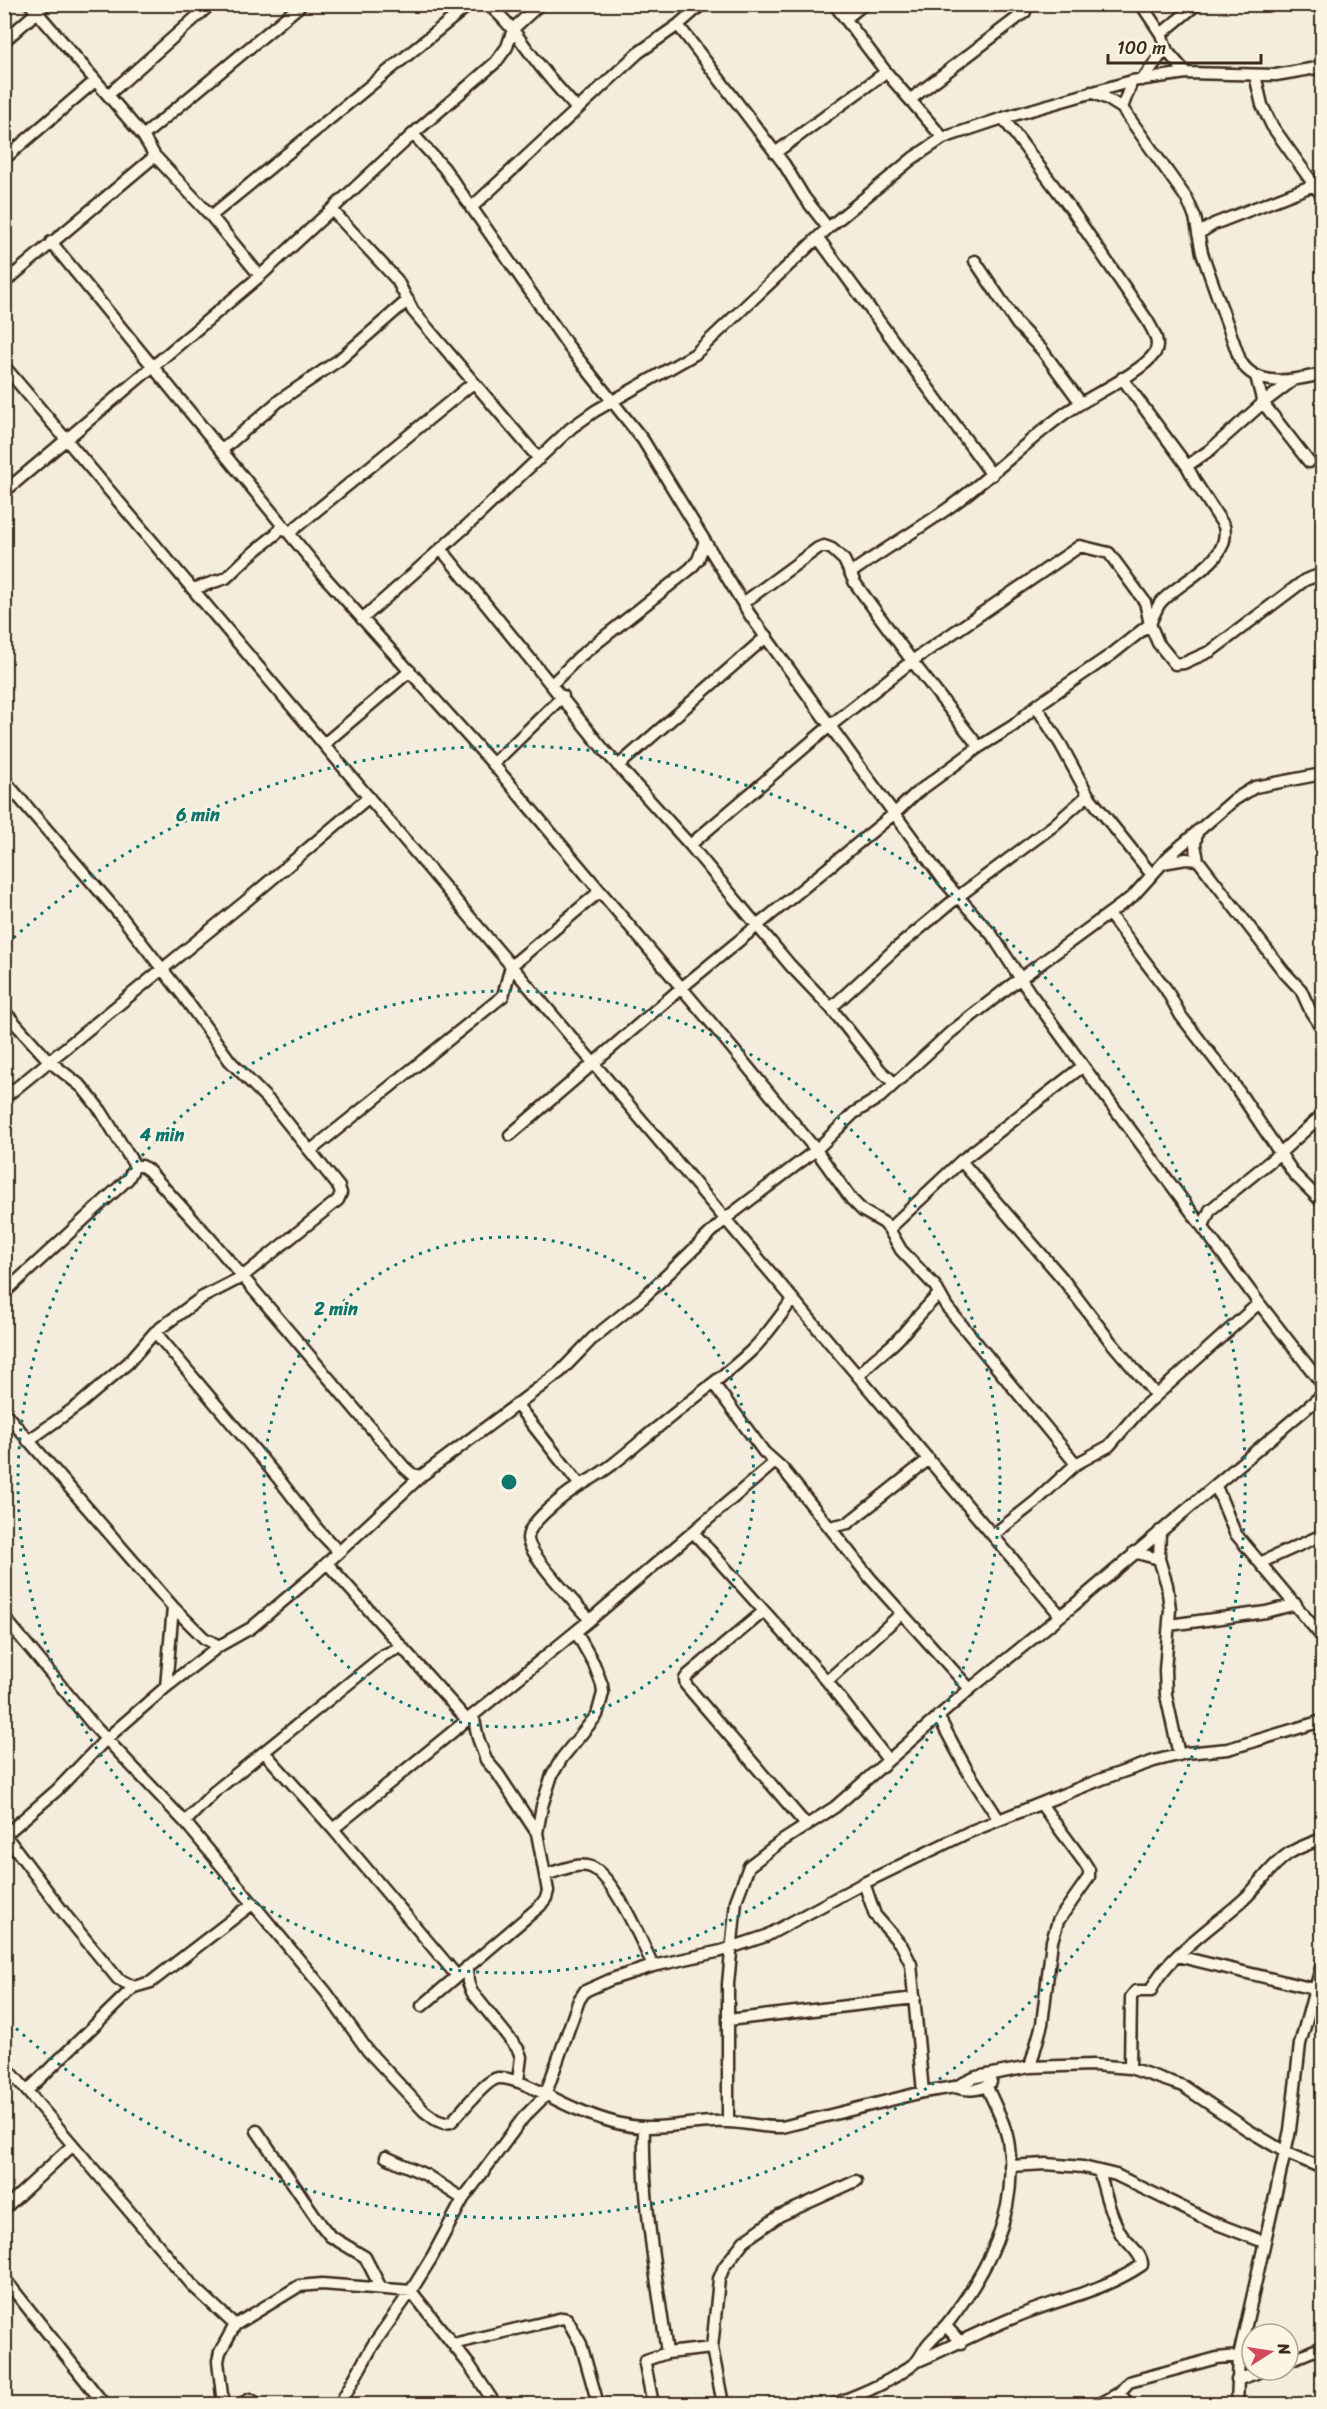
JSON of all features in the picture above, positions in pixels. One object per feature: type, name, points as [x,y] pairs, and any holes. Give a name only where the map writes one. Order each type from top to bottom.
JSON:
[{"type":"street","points":[[4,41],[33,9],[46,4]]},
{"type":"street","points":[[108,95],[211,4]]},
{"type":"street","points":[[143,136],[302,4]]},
{"type":"street","points":[[211,216],[470,4]]},
{"type":"street","points":[[487,4],[513,30],[541,68],[577,109]]},
{"type":"street","points":[[4,492],[260,276],[413,134],[496,62],[507,47],[513,30],[540,4]]},
{"type":"street","points":[[471,208],[638,53],[678,25],[702,4]]},
{"type":"street","points":[[834,4],[886,72],[943,138]]},
{"type":"street","points":[[845,19],[864,4]]},
{"type":"street","points":[[1141,4],[1161,34],[1167,51],[1186,73]]},
{"type":"street","points":[[1161,34],[1197,4]]},
{"type":"street","points":[[33,9],[143,136],[155,156],[211,216],[260,276]]},
{"type":"street","points":[[911,99],[1025,12]]},
{"type":"street","points":[[678,25],[775,153],[828,228]]},
{"type":"street","points":[[1122,108],[1137,81],[1167,51]]},
{"type":"street","points":[[362,619],[571,428],[612,401],[695,354],[828,228],[913,158],[943,138],[1091,92],[1137,81],[1186,73],[1276,75],[1323,67]]},
{"type":"street","points":[[775,153],[886,72]]},
{"type":"street","points":[[1255,75],[1262,105],[1272,126],[1323,196]]},
{"type":"street","points":[[4,159],[95,81]]},
{"type":"street","points":[[1091,92],[1122,108],[1187,199],[1192,210],[1202,253],[1240,360],[1247,371],[1256,376],[1292,381],[1323,374]]},
{"type":"street","points":[[852,572],[945,510],[992,475],[1064,414],[1122,378],[1154,355],[1157,349],[1154,332],[1076,218],[1003,118]]},
{"type":"street","points":[[413,134],[444,168],[569,347],[643,440],[742,603],[945,882],[992,935],[1012,963],[1020,980],[1083,1066],[1259,1303],[1323,1384]]},
{"type":"street","points":[[4,284],[155,156]]},
{"type":"street","points":[[1198,234],[1215,224],[1314,185]]},
{"type":"street","points":[[332,210],[397,280],[419,318],[539,459]]},
{"type":"street","points":[[1192,210],[1215,224]]},
{"type":"street","points":[[818,238],[992,475]]},
{"type":"street","points":[[51,242],[285,529],[362,619],[493,764],[816,1150],[852,1200],[884,1223],[901,1250],[1076,1464]]},
{"type":"street","points":[[975,261],[1017,324],[1042,350],[1081,403]]},
{"type":"street","points":[[222,450],[280,400],[339,360],[408,300]]},
{"type":"street","points":[[4,366],[850,1366],[862,1372],[928,1459],[1060,1615]]},
{"type":"street","points":[[1256,376],[1263,403],[1309,462]]},
{"type":"street","points":[[510,1135],[680,989],[895,813],[915,794],[1112,654],[1150,624],[1159,604],[1214,559],[1224,543],[1224,526],[1187,466],[1122,378]]},
{"type":"street","points":[[1187,466],[1210,450],[1263,403],[1292,381]]},
{"type":"street","points":[[193,589],[226,578],[276,534],[473,382]]},
{"type":"street","points":[[552,684],[579,657],[669,588],[698,560],[705,541]]},
{"type":"street","points":[[742,603],[818,548],[824,546],[838,553],[852,572],[855,583],[979,747]]},
{"type":"street","points":[[690,845],[831,725],[912,661],[1080,546],[1109,553],[1144,602],[1158,643],[1175,664],[1184,663],[1211,651],[1305,580],[1323,574]]},
{"type":"street","points":[[441,549],[499,623],[618,766],[690,845],[790,965],[831,1008],[880,1070],[894,1083]]},
{"type":"street","points":[[698,560],[715,560]]},
{"type":"street","points":[[618,766],[767,636]]},
{"type":"street","points":[[324,744],[410,671]]},
{"type":"street","points":[[493,764],[562,696]]},
{"type":"street","points":[[1036,706],[1061,745],[1088,795],[1152,875]]},
{"type":"street","points":[[134,1988],[118,1978],[67,1917],[5,1835],[57,1790],[106,1739],[166,1687],[219,1646],[251,1628],[327,1563],[421,1476],[560,1372],[593,1338],[642,1298],[725,1219],[816,1150],[854,1113],[880,1096],[951,1032],[1133,896],[1197,831],[1248,790],[1270,783],[1323,774]]},
{"type":"street","points":[[4,780],[121,916],[230,1061],[274,1106],[339,1187],[341,1193],[338,1200],[242,1277],[201,1298],[155,1332],[128,1363],[88,1397],[28,1441]]},
{"type":"street","points":[[831,1008],[894,950],[959,896],[1053,826],[1088,795]]},
{"type":"street","points":[[4,1098],[246,901],[369,797]]},
{"type":"street","points":[[1197,831],[1194,839],[1198,860],[1284,972],[1301,990],[1311,1012],[1323,1028]]},
{"type":"street","points":[[1163,863],[1185,859],[1198,860]]},
{"type":"street","points":[[310,1151],[503,996],[512,966],[599,892]]},
{"type":"street","points":[[1109,914],[1166,989],[1181,1017],[1233,1083],[1300,1182],[1323,1202]]},
{"type":"street","points":[[4,1011],[49,1061],[82,1087],[101,1111],[135,1166],[148,1170],[209,1237],[404,1467],[412,1474],[421,1476]]},
{"type":"street","points":[[889,1229],[961,1161],[1083,1066]]},
{"type":"street","points":[[1203,1226],[1210,1210],[1280,1154],[1323,1115]]},
{"type":"street","points":[[961,1161],[1062,1278],[1110,1341],[1156,1395]]},
{"type":"street","points":[[4,1293],[128,1179],[135,1166]]},
{"type":"street","points":[[128,1179],[142,1176],[156,1180]]},
{"type":"street","points":[[1192,1211],[1210,1210]]},
{"type":"street","points":[[862,1372],[899,1338],[917,1315],[939,1294]]},
{"type":"street","points":[[590,1620],[530,1547],[527,1540],[529,1533],[547,1510],[580,1485],[608,1469],[754,1348],[793,1299]]},
{"type":"street","points":[[993,1535],[1035,1502],[1076,1464],[1109,1446],[1156,1395],[1259,1303]]},
{"type":"street","points":[[155,1332],[339,1552]]},
{"type":"street","points":[[713,1383],[764,1452],[804,1493],[902,1614],[970,1689]]},
{"type":"street","points":[[728,2122],[728,1984],[736,1901],[748,1866],[835,1807],[938,1716],[1323,1395]]},
{"type":"street","points":[[517,1405],[580,1485]]},
{"type":"street","points":[[4,1412],[173,1607],[204,1638],[219,1646]]},
{"type":"street","points":[[830,1527],[848,1523],[928,1459]]},
{"type":"street","points":[[333,1829],[576,1632],[775,1462]]},
{"type":"street","points":[[1216,1486],[1235,1533],[1262,1562],[1323,1637]]},
{"type":"street","points":[[842,1542],[848,1523]]},
{"type":"street","points":[[1160,1531],[1159,1559],[1167,1585],[1170,1609],[1165,1670],[1166,1695],[1179,1755]]},
{"type":"street","points":[[693,1532],[827,1681],[888,1760]]},
{"type":"street","points":[[1262,1562],[1323,1534]]},
{"type":"street","points":[[1134,1552],[1159,1559]]},
{"type":"street","points":[[327,1563],[401,1647],[470,1718],[486,1760],[498,1774],[537,1833],[548,1891],[546,1898],[540,1906],[422,2006]]},
{"type":"street","points":[[1169,1625],[1246,1615],[1296,1604]]},
{"type":"street","points":[[166,1687],[173,1607]]},
{"type":"street","points":[[763,1612],[688,1675],[685,1678],[686,1685],[807,1826]]},
{"type":"street","points":[[827,1681],[902,1614]]},
{"type":"street","points":[[4,1617],[106,1739],[185,1822],[251,1905],[326,1992],[368,2051],[424,2111],[436,2120],[444,2123],[451,2122],[494,2079],[518,2081],[545,2096],[598,2117],[644,2127],[728,2122],[767,2128],[782,2127],[923,2092],[955,2087],[976,2077],[1030,2067],[1093,2065],[1130,2068],[1163,2077],[1183,2086],[1285,2152],[1323,2168]]},
{"type":"street","points":[[537,1833],[552,1775],[562,1758],[597,1715],[601,1703],[602,1685],[594,1664],[576,1632]]},
{"type":"street","points":[[185,1822],[214,1792],[384,1655],[401,1647]]},
{"type":"street","points":[[938,1716],[967,1770],[999,1820]]},
{"type":"street","points":[[340,2404],[373,2345],[411,2291],[463,2199],[524,2118],[545,2096],[579,2000],[585,1991],[612,1979],[653,1966],[732,1948],[766,1936],[864,1883],[969,1832],[1102,1779],[1154,1761],[1179,1755],[1228,1749],[1323,1721]]},
{"type":"street","points":[[264,1752],[333,1829],[457,1976]]},
{"type":"street","points":[[1030,2067],[1042,2025],[1052,1941],[1058,1921],[1089,1876],[1089,1870],[1084,1862],[1041,1804]]},
{"type":"street","points":[[1130,2068],[1131,1997],[1136,1990],[1151,1990],[1160,1974],[1177,1956],[1245,1899],[1281,1859],[1302,1846],[1323,1839]]},
{"type":"street","points":[[545,1875],[583,1866],[592,1868],[603,1877],[633,1920],[653,1966]]},
{"type":"street","points":[[864,1883],[875,1915],[908,1955],[915,1998],[923,2092]]},
{"type":"street","points":[[27,2091],[134,1988],[152,1983],[251,1905]]},
{"type":"street","points":[[1177,1956],[1314,1989]]},
{"type":"street","points":[[1237,2404],[1239,2356],[1290,2130],[1300,2044],[1323,1964]]},
{"type":"street","points":[[467,1967],[468,1982],[472,1992],[518,2049],[521,2058],[518,2081]]},
{"type":"street","points":[[728,2020],[915,1998]]},
{"type":"street","points":[[4,2064],[193,2286],[235,2325]]},
{"type":"street","points":[[955,2087],[962,2090],[987,2087],[998,2074]]},
{"type":"street","points":[[918,2361],[928,2344],[946,2326],[979,2277],[997,2246],[1005,2215],[1010,2166],[1009,2146],[1001,2119],[987,2087]]},
{"type":"street","points":[[644,2127],[643,2150],[648,2208],[667,2353]]},
{"type":"street","points":[[257,2131],[322,2226],[330,2236],[365,2257],[381,2288]]},
{"type":"street","points":[[4,2209],[73,2145]]},
{"type":"street","points":[[386,2157],[426,2175],[463,2199]]},
{"type":"street","points":[[1010,2166],[1046,2164],[1099,2170],[1130,2181],[1212,2222],[1264,2242]]},
{"type":"street","points":[[834,2404],[876,2387],[918,2361],[1023,2314],[1059,2300],[1095,2290],[1126,2276],[1142,2265],[1141,2258],[1115,2222],[1099,2170]]},
{"type":"street","points":[[723,2404],[712,2348],[719,2279],[734,2252],[744,2241],[779,2216],[856,2181]]},
{"type":"street","points":[[4,2278],[104,2404]]},
{"type":"street","points":[[223,2404],[218,2361],[220,2352],[235,2325],[299,2286],[322,2284],[411,2291],[453,2344],[495,2404]]},
{"type":"street","points":[[453,2344],[563,2318],[567,2319],[581,2344],[598,2404]]},
{"type":"street","points":[[946,2326],[961,2343]]},
{"type":"street","points":[[1300,2356],[1323,2347]]},
{"type":"street","points":[[653,2404],[646,2360],[667,2353],[712,2348]]},
{"type":"street","points":[[1100,2404],[1119,2393],[1130,2382],[1217,2358],[1239,2356]]},
{"type":"street","points":[[1119,2393],[1129,2404]]},
{"type":"street","points":[[241,2404],[250,2399],[258,2404]]}]
